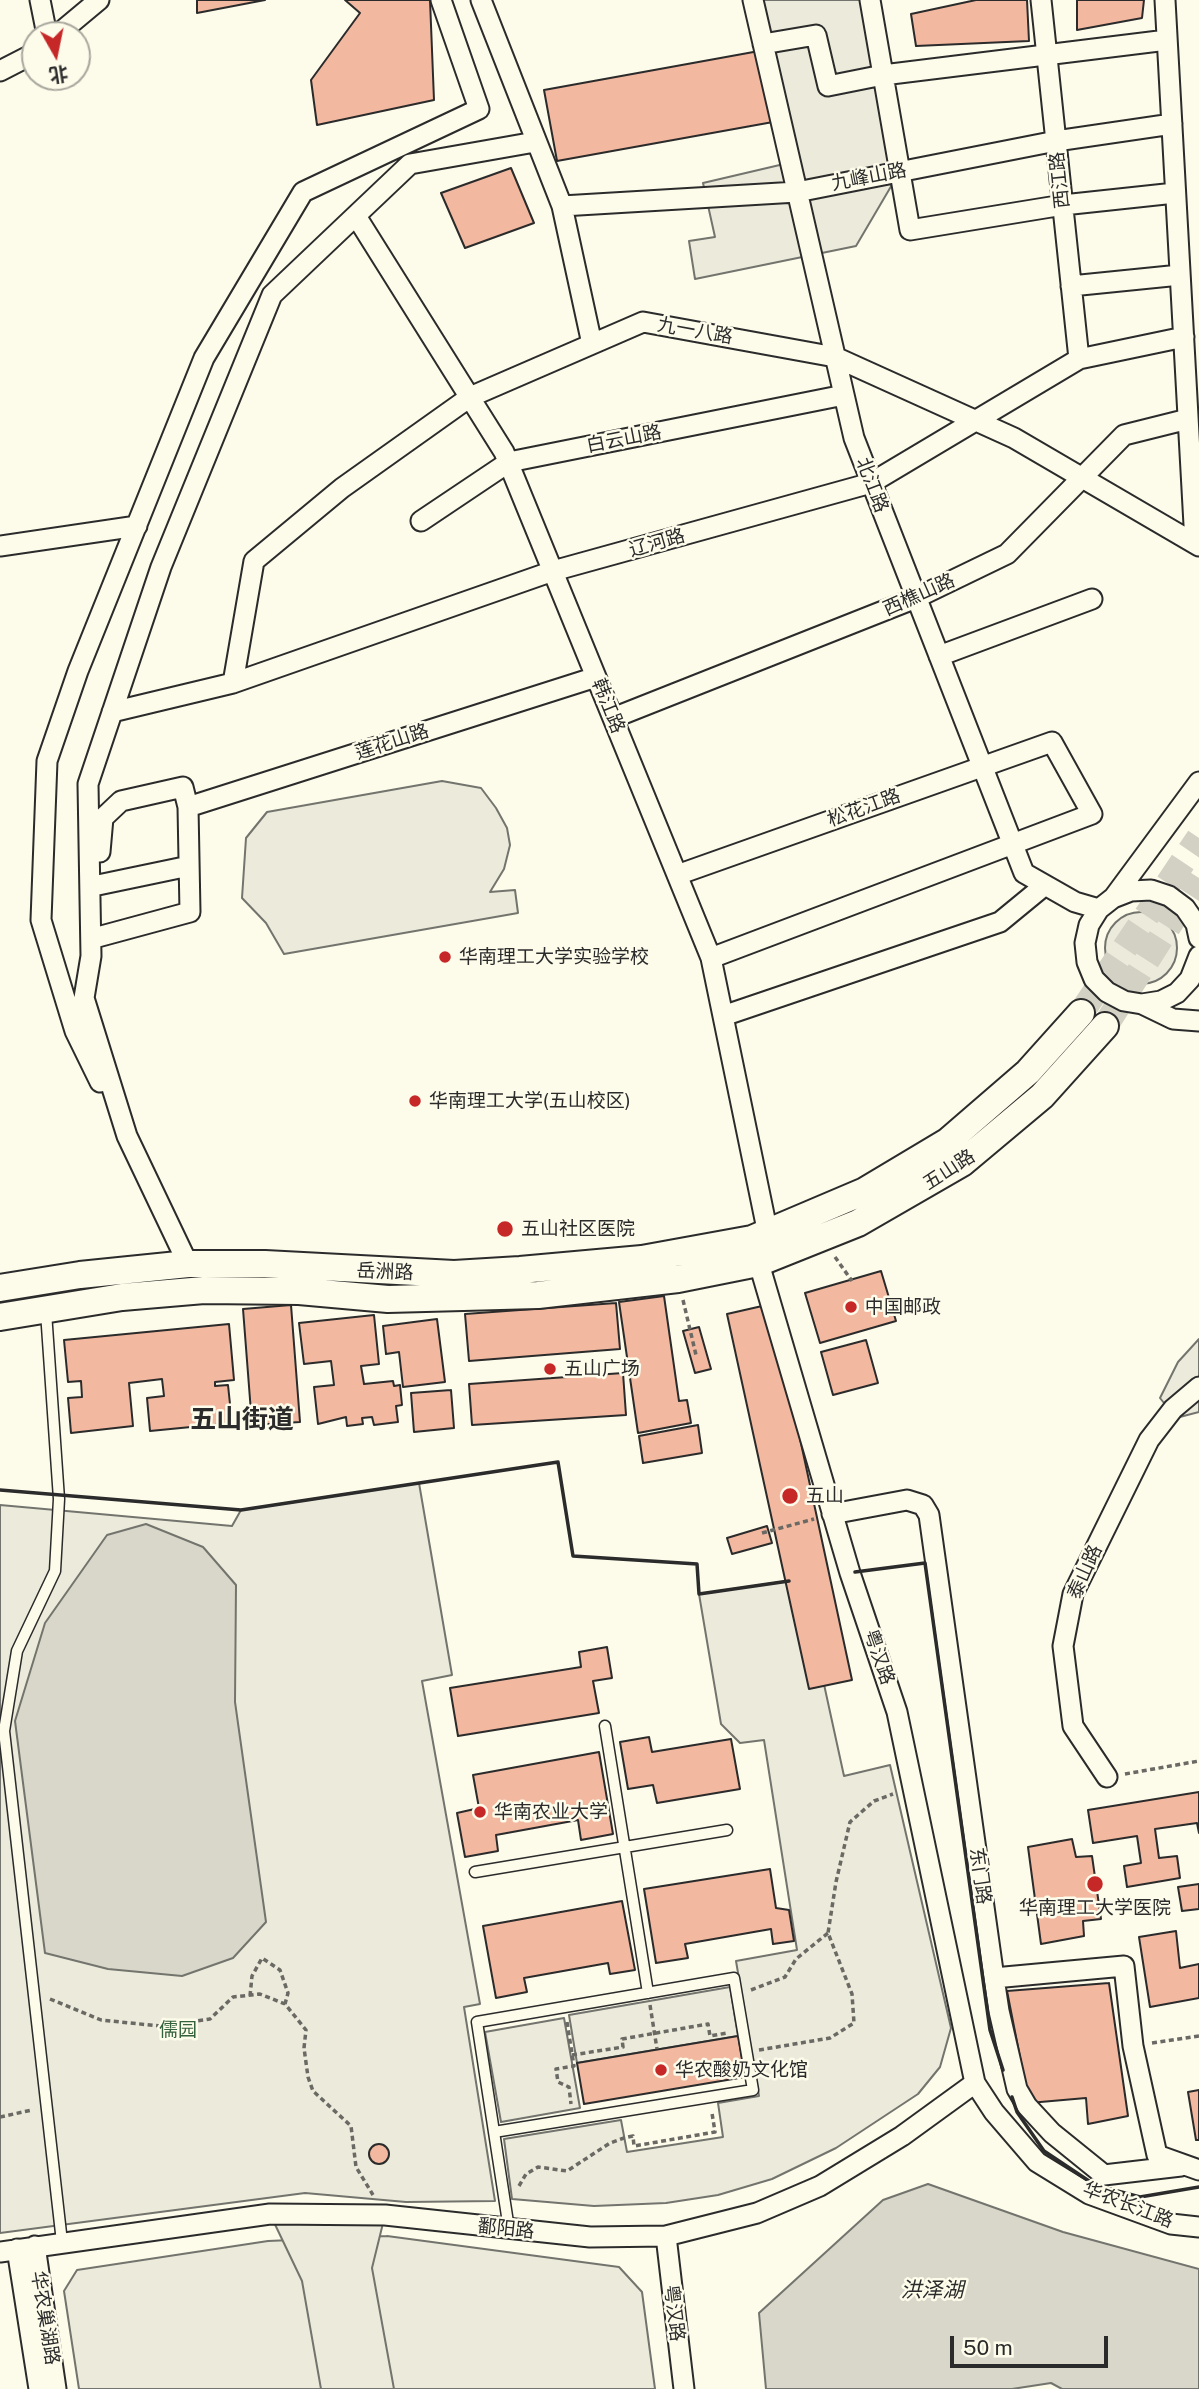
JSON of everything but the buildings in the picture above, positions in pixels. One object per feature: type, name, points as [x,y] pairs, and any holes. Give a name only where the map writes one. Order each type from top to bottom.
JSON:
[{"type":"main road","name":"五山路","points":[[759,1245],[865,1191],[947,1142],[1028,1072],[1081,1013]]},
{"type":"main road","name":"五山路","points":[[759,1245],[822,1239],[909,1195],[962,1163],[1042,1096],[1105,1026]]},
{"type":"main road","name":"岳洲路","points":[[0,1288],[80,1275],[188,1264],[265,1264],[454,1274],[619,1262],[759,1245]]},
{"type":"main road","name":"岳洲路","points":[[0,1317],[46,1308],[204,1290],[272,1289],[433,1299],[538,1295],[678,1279],[759,1245]]},
{"type":"street","points":[[40,0],[44,21]]},
{"type":"street","points":[[74,21],[99,0]]},
{"type":"street","points":[[188,1264],[75,1031],[41,920],[47,761],[78,671],[204,358],[303,192],[479,109],[441,0]]},
{"type":"street","points":[[481,0],[562,206],[592,344]]},
{"type":"street","name":"北江路","points":[[753,0],[854,438],[871,483],[1024,873],[1075,902],[1106,904]]},
{"type":"street","points":[[870,0],[910,230],[1063,205],[1175,193]]},
{"type":"street","name":"西江路","points":[[1041,0],[1079,359]]},
{"type":"street","points":[[1165,0],[1197,544]]},
{"type":"street","points":[[763,44],[816,35],[828,86],[883,75],[1047,57],[1167,40]]},
{"type":"street","points":[[0,71],[21,60]]},
{"type":"street","name":"九峰山路","points":[[562,206],[797,192],[1056,141],[1172,124]]},
{"type":"street","points":[[92,947],[88,784],[161,567],[272,295],[410,164],[535,142]]},
{"type":"street","name":"韩江路","points":[[356,216],[509,462],[711,958],[723,1016],[759,1245]]},
{"type":"street","points":[[1071,286],[1180,275]]},
{"type":"street","name":"九一八路","points":[[233,683],[254,561],[342,488],[470,397],[643,322],[835,357],[1014,438],[1197,544]]},
{"type":"street","name":"辽河路","points":[[112,712],[233,683],[553,571],[871,483],[1079,359],[1184,337]]},
{"type":"street","name":"白云山路","points":[[421,521],[509,462],[844,395]]},
{"type":"street","name":"西樵山路","points":[[613,718],[916,598],[1007,554],[1124,435],[1188,419]]},
{"type":"street","points":[[0,546],[137,526]]},
{"type":"street","points":[[939,656],[1092,599]]},
{"type":"street","name":"莲花山路","points":[[188,807],[596,677]]},
{"type":"street","name":"松花江路","points":[[677,875],[1052,742],[1092,814],[1013,845]]},
{"type":"street","points":[[1199,782],[1090,925],[1085,943],[1087,962],[1094,979],[1107,992],[1124,1001],[1142,1004],[1173,1018],[1199,1021]]},
{"type":"street","points":[[92,947],[190,912],[188,807],[183,787],[121,801],[103,818],[92,947],[84,998],[127,1136]]},
{"type":"street","points":[[711,958],[1013,845]]},
{"type":"street","points":[[98,886],[189,866]]},
{"type":"street","points":[[723,1016],[1000,922],[1045,885]]},
{"type":"street","points":[[1106,904],[1141,890],[1169,896],[1185,908],[1196,924],[1199,937]]},
{"type":"street","points":[[1142,1004],[1161,1002],[1177,993],[1190,979],[1199,956]]},
{"type":"street","name":"粤汉路","points":[[759,1245],[832,1514],[897,1712],[975,2083]]},
{"type":"street","name":"泰山路","points":[[1107,1777],[1073,1726],[1063,1646],[1073,1594],[1149,1440],[1173,1409],[1199,1387]]},
{"type":"street","name":"东门路","points":[[832,1514],[906,1500],[923,1505],[929,1515],[999,2011],[1017,2089],[1027,2106],[1052,2133],[1104,2175],[1192,2167]]},
{"type":"street","points":[[995,1978],[1124,1966],[1133,2046],[1157,2155],[1192,2167]]},
{"type":"street","name":"华农长江路","points":[[975,2083],[994,2112],[1037,2162],[1101,2199],[1171,2224],[1199,2227]]},
{"type":"street","name":"鄱阳路","points":[[17,2249],[270,2214],[385,2215],[590,2237],[666,2236],[757,2213],[820,2186],[902,2137],[975,2083]]},
{"type":"street","name":"粤汉路","points":[[666,2236],[684,2389]]},
{"type":"street","name":"华农巢湖路","points":[[17,2249],[39,2389]]},
{"type":"street","name":"华农巢湖路","points":[[17,2249],[56,2389]]},
{"type":"lane","points":[[46,1308],[58,1499],[55,1571],[17,1651],[5,1731],[62,2242]]},
{"type":"lane","points":[[604,1726],[648,1993]]},
{"type":"lane","points":[[475,1872],[727,1830]]},
{"type":"lane","points":[[494,2132],[753,2090],[734,1978],[477,2022],[494,2132],[506,2209],[509,2229]]},
{"type":"path","points":[[822,1239],[852,1281]]},
{"type":"path","points":[[678,1279],[696,1355]]},
{"type":"path","points":[[762,1533],[832,1514]]},
{"type":"path","points":[[1107,1777],[1199,1761]]},
{"type":"path","points":[[747,2053],[830,2038],[854,2023],[852,1994],[828,1933],[850,1822],[874,1801],[913,1787]]},
{"type":"path","points":[[737,1995],[785,1977],[796,1959],[828,1933]]},
{"type":"path","points":[[250,1997],[252,1976],[262,1958],[280,1970],[288,1993],[285,2004]]},
{"type":"path","points":[[34,1988],[48,1998],[101,2020],[160,2026],[210,2019],[228,2000],[260,1994],[285,2004],[306,2030],[307,2070],[313,2091],[351,2126],[356,2167],[385,2215]]},
{"type":"path","points":[[648,1993],[657,2049]]},
{"type":"path","points":[[565,2007],[574,2066],[556,2069],[558,2082],[569,2087],[574,2119]]},
{"type":"path","points":[[572,2055],[623,2047],[622,2039],[708,2024],[710,2036],[743,2030]]},
{"type":"path","points":[[1133,2046],[1199,2036]]},
{"type":"path","points":[[0,2117],[47,2106]]},
{"type":"path","points":[[506,2209],[526,2174],[538,2167],[567,2171],[610,2143],[624,2138],[633,2137],[634,2146],[715,2132],[714,2123]]},
{"type":"green space","points":[[745,0],[874,0],[903,166],[856,246],[695,279],[689,241],[715,237],[703,183],[784,164]]},
{"type":"green space","points":[[442,781],[481,788],[496,808],[507,828],[510,845],[504,869],[490,892],[515,890],[518,913],[284,954],[266,923],[242,898],[246,838],[267,812]]},
{"type":"green space","points":[[1141,912],[1155,915],[1167,922],[1174,934],[1177,948],[1174,962],[1167,974],[1155,981],[1141,984],[1127,981],[1115,974],[1108,962],[1105,948],[1108,934],[1115,922],[1127,915]]},
{"type":"green space","points":[[1199,1339],[1199,1412],[1176,1418],[1160,1398],[1178,1362]]},
{"type":"green space","name":"儒园","points":[[419,1483],[452,1675],[422,1681],[480,2004],[464,2007],[495,2201],[406,2202],[305,2193],[0,2233],[0,1505],[232,1526],[241,1510]]},
{"type":"green space","points":[[801,1579],[844,1776],[890,1765],[951,2028],[940,2067],[918,2094],[836,2148],[772,2179],[718,2195],[666,2203],[594,2206],[512,2199],[504,2139],[621,2120],[627,2152],[723,2137],[718,2103],[759,2096],[736,1961],[797,1950],[764,1740],[740,1743],[721,1724],[699,1594]]},
{"type":"green space","points":[[730,1987],[738,2036],[577,2063],[569,2015]]},
{"type":"green space","points":[[564,2018],[580,2108],[501,2122],[485,2032]]},
{"type":"green space","points":[[387,2236],[619,2267],[642,2292],[655,2389],[79,2389],[64,2291],[77,2270],[268,2241]]},
{"type":"shaded area","points":[[270,2214],[385,2215],[372,2268],[394,2389],[321,2389],[302,2281]]},
{"type":"water","points":[[146,1524],[203,1547],[236,1585],[235,1702],[266,1922],[233,1958],[182,1976],[108,1969],[45,1953],[15,1721],[45,1623],[107,1535]]},
{"type":"water","name":"洪泽湖","points":[[928,2184],[1063,2232],[1199,2269],[1199,2389],[1062,2389],[1051,2383],[1012,2389],[766,2389],[759,2313],[883,2200]]},
{"type":"tunnel","points":[[1081,1013],[1199,838]]},
{"type":"tunnel","points":[[1105,1026],[1199,878]]},
{"type":"wall","points":[[0,1490],[241,1510],[558,1462],[573,1556],[697,1564],[699,1594],[789,1581]]},
{"type":"wall","points":[[855,1572],[925,1563],[990,2030],[1003,2070]]},
{"type":"wall","points":[[1012,2097],[1017,2112],[1044,2151],[1095,2185],[1140,2197],[1199,2187]]},
{"type":"place","name":"华南理工大学实验学校","points":[[445,957]]},
{"type":"place","name":"华南理工大学(五山校区)","points":[[415,1101]]},
{"type":"place","name":"五山社区医院","points":[[505,1229]]},
{"type":"place","name":"中国邮政","points":[[851,1307]]},
{"type":"place","name":"五山广场","points":[[550,1369]]},
{"type":"place","name":"五山","points":[[790,1496]]},
{"type":"place","name":"华南农业大学","points":[[480,1812]]},
{"type":"place","name":"华南理工大学医院","points":[[1095,1884]]},
{"type":"place","name":"华农酸奶文化馆","points":[[661,2070]]},
{"type":"district","name":"五山街道","points":[[242,1420]]}]
